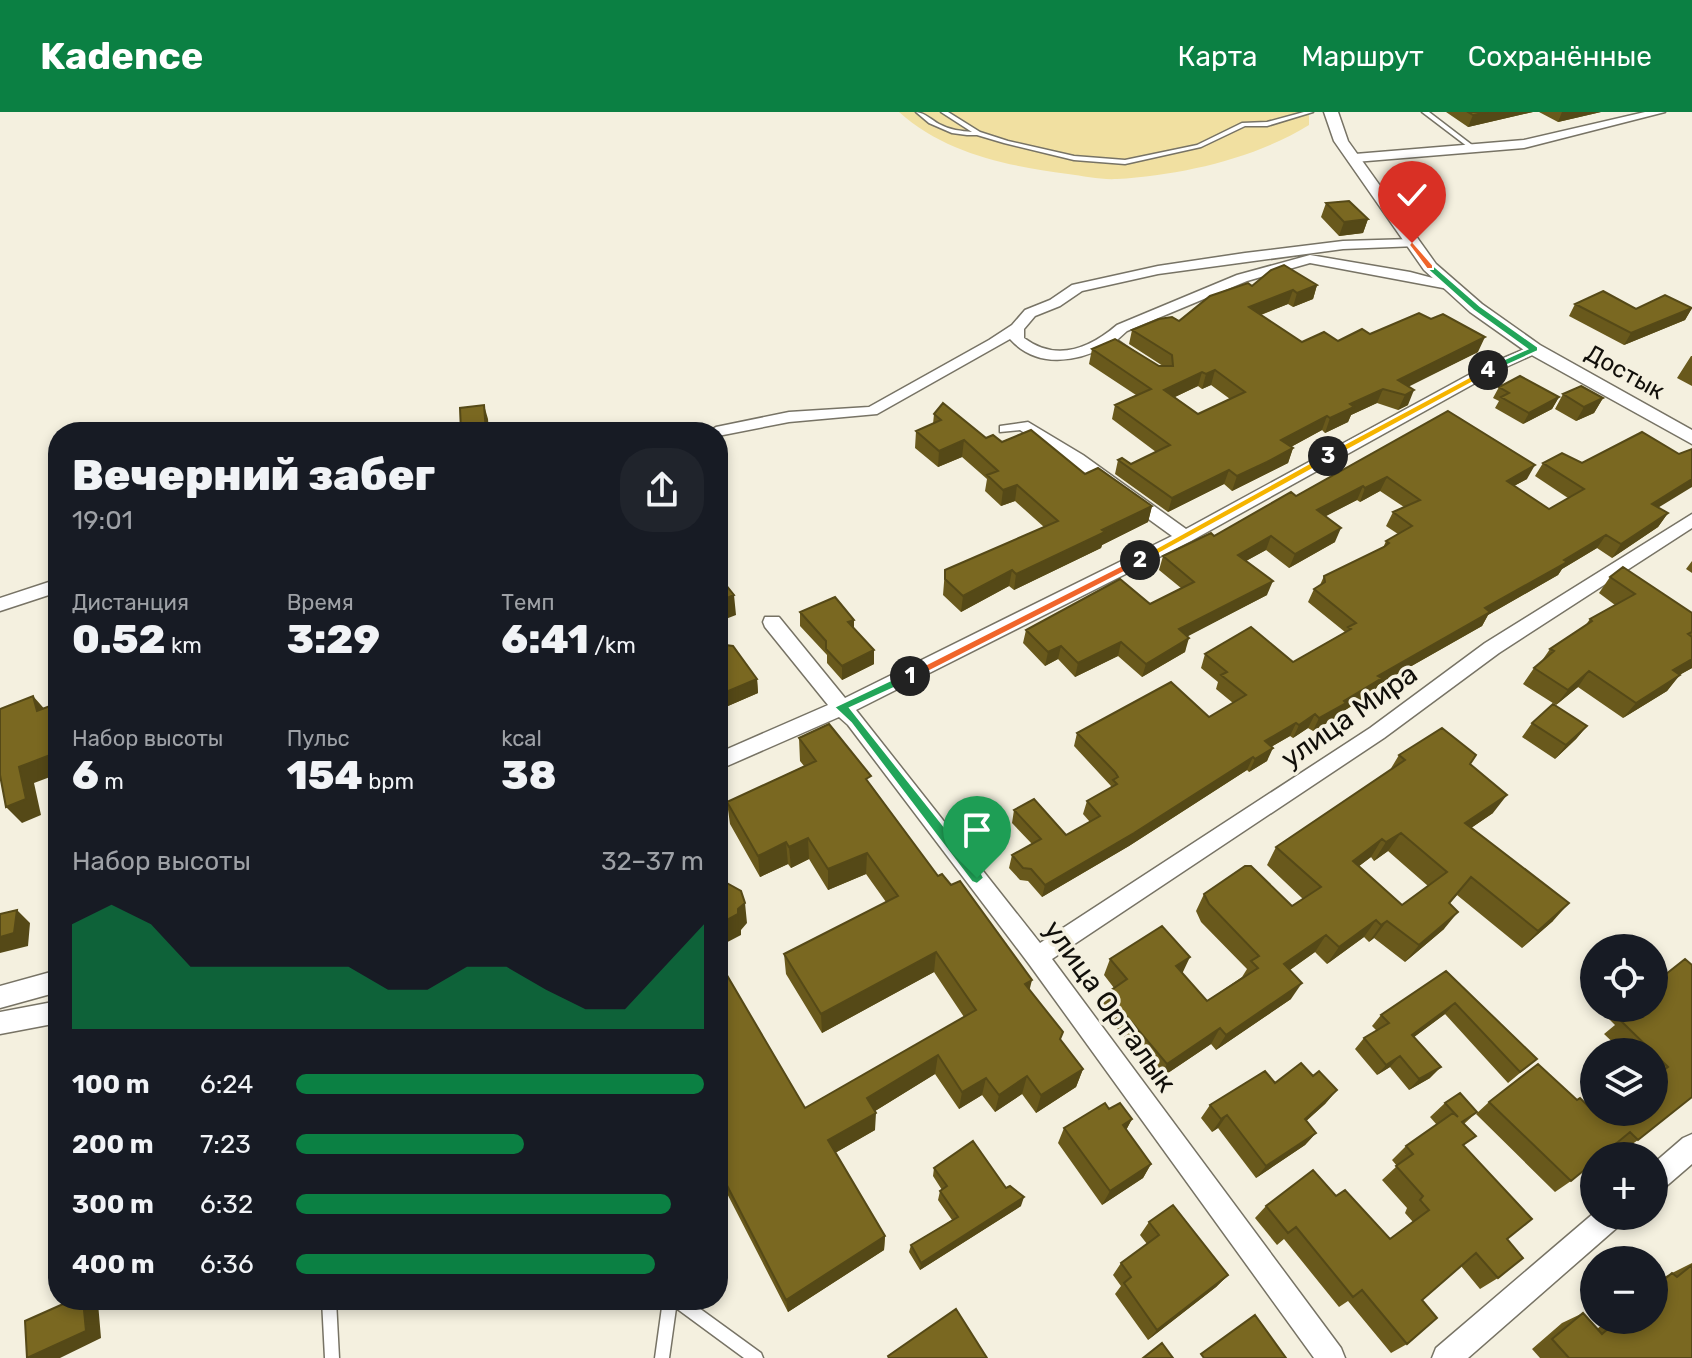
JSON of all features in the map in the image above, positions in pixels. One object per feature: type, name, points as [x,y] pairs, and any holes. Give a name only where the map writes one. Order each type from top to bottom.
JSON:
[{"type":"street","name":"Достык","points":[[1330,112],[1341,141],[1430,267],[1534,349],[1692,438]]},
{"type":"street","points":[[1355,158],[1524,144],[1659,112]]},
{"type":"street","points":[[728,430],[789,417],[872,411],[1017,328],[1030,313],[1055,303],[1077,288],[1158,270],[1343,245],[1412,243]]},
{"type":"street","points":[[1017,328],[1017,339],[1029,349],[1049,356],[1085,354],[1122,328],[1242,278],[1310,259],[1410,276],[1454,288]]},
{"type":"street","points":[[1108,340],[1141,363]]},
{"type":"street","points":[[728,758],[882,690],[1185,537],[1476,376],[1534,349]]},
{"type":"street","points":[[1006,429],[1022,425],[1077,459],[1185,537]]},
{"type":"street","name":"улица Мира","points":[[1037,957],[1377,733],[1492,648],[1692,520]]},
{"type":"street","points":[[0,605],[48,588]]},
{"type":"street","name":"улица Орталык","points":[[772,622],[855,720],[1037,957],[1331,1358]]},
{"type":"street","points":[[0,997],[48,984]]},
{"type":"street","points":[[0,1023],[48,1014]]},
{"type":"street","points":[[1668,1168],[1692,1147]]},
{"type":"street","points":[[1446,1358],[1595,1230]]},
{"type":"lane","points":[[919,112],[930,124],[961,133],[981,134],[1074,158],[1125,162],[1199,146],[1244,124],[1267,124],[1310,112]]},
{"type":"lane","points":[[944,112],[981,134]]},
{"type":"lane","points":[[1425,112],[1474,149]]},
{"type":"lane","points":[[330,1310],[332,1358]]},
{"type":"lane","points":[[662,1358],[669,1310]]},
{"type":"lane","points":[[690,1310],[756,1358]]},
{"type":"shaded area","points":[[899,112],[1309,112],[1309,125],[1265,147],[1216,163],[1166,174],[1111,179],[1023,167],[979,156],[937,138]]},
{"type":"building","points":[[1349,201],[1368,219],[1344,222],[1326,203]]},
{"type":"building","points":[[1284,265],[1317,285],[1297,293],[1293,290],[1249,307],[1302,342],[1324,332],[1338,341],[1362,329],[1370,334],[1419,313],[1431,319],[1443,314],[1485,337],[1398,380],[1414,390],[1405,395],[1383,389],[1350,404],[1354,407],[1330,418],[1327,416],[1281,440],[1293,448],[1267,462],[1237,476],[1229,470],[1172,498],[1118,460],[1122,458],[1131,464],[1170,445],[1115,405],[1151,389],[1092,349],[1115,339],[1159,366],[1173,366],[1172,355],[1132,330],[1159,319],[1172,317],[1179,321],[1210,296],[1248,283],[1252,286],[1271,270]],"holes":[[[1215,370],[1245,392],[1198,414],[1164,390],[1202,372],[1206,374]]]},
{"type":"building","points":[[1603,291],[1636,309],[1665,295],[1692,308],[1631,333],[1575,304]]},
{"type":"building","points":[[1520,376],[1559,397],[1529,413],[1501,397],[1509,393],[1499,387]]},
{"type":"building","points":[[1581,386],[1603,398],[1584,407],[1563,394]]},
{"type":"building","points":[[943,403],[986,438],[993,435],[1002,442],[1031,430],[1085,474],[1098,468],[1152,506],[1102,530],[1105,532],[1016,574],[1012,570],[963,596],[945,579],[945,570],[1058,521],[1017,485],[1003,490],[987,475],[998,471],[964,440],[939,451],[916,431],[941,420],[934,414]]},
{"type":"building","points":[[484,405],[485,422],[461,422],[460,408]]},
{"type":"building","points":[[1448,411],[1535,465],[1507,481],[1549,509],[1584,489],[1543,463],[1562,453],[1582,463],[1642,432],[1679,454],[1692,449],[1692,479],[1652,504],[1668,513],[1621,544],[1606,535],[1564,560],[1567,562],[1485,608],[1490,612],[1378,676],[1382,678],[1344,701],[1346,703],[1319,718],[1315,714],[1265,741],[1273,748],[1255,759],[1253,757],[1045,885],[1031,869],[1023,868],[1012,855],[1041,839],[1014,810],[1034,799],[1066,835],[1100,816],[1087,801],[1117,784],[1113,780],[1118,777],[1115,772],[1077,733],[1171,682],[1209,717],[1246,695],[1221,675],[1227,672],[1205,654],[1251,627],[1293,662],[1351,629],[1348,627],[1356,623],[1314,589],[1325,582],[1324,576],[1384,547],[1389,543],[1386,541],[1412,526],[1393,512],[1420,500],[1387,477],[1317,510],[1341,528],[1295,554],[1271,536],[1238,555],[1273,581],[1179,629],[1189,638],[1146,664],[1121,642],[1078,663],[1061,646],[1048,652],[1026,630],[1120,579],[1150,604],[1194,582],[1163,556],[1211,533],[1214,536],[1291,492],[1296,496]]},
{"type":"building","points":[[1623,567],[1692,613],[1692,632],[1688,634],[1692,637],[1692,659],[1673,670],[1680,675],[1636,703],[1589,671],[1568,690],[1534,668],[1554,651],[1550,649],[1592,621],[1590,619],[1635,594],[1610,577]]},
{"type":"building","points":[[835,597],[854,620],[848,622],[874,650],[842,666],[826,649],[826,641],[800,612]]},
{"type":"building","points":[[728,645],[733,646],[757,679],[728,691]]},
{"type":"building","points":[[33,696],[37,711],[48,707],[48,756],[19,767],[26,799],[6,807],[0,775],[0,709]]},
{"type":"building","points":[[1553,704],[1587,726],[1566,745],[1532,723]]},
{"type":"building","points":[[829,724],[871,776],[866,779],[938,876],[942,874],[951,885],[960,881],[1032,980],[1025,984],[1063,1032],[1060,1039],[1083,1069],[1041,1095],[1027,1076],[999,1095],[986,1078],[962,1092],[938,1055],[867,1098],[876,1113],[828,1140],[885,1236],[786,1300],[728,1187],[728,977],[805,1108],[976,1010],[936,952],[821,1014],[784,954],[898,896],[867,853],[828,869],[808,838],[789,847],[786,842],[758,856],[728,802],[816,761],[799,738]]},
{"type":"building","points":[[1442,728],[1476,755],[1470,764],[1507,795],[1465,823],[1569,903],[1538,931],[1471,877],[1449,903],[1458,912],[1419,945],[1387,921],[1381,925],[1376,920],[1339,947],[1326,935],[1284,964],[1302,983],[1226,1035],[1220,1028],[1167,1064],[1107,993],[1127,979],[1110,959],[1162,926],[1190,957],[1176,966],[1207,1001],[1258,968],[1251,961],[1259,956],[1209,904],[1204,894],[1245,866],[1251,866],[1292,906],[1321,887],[1276,847],[1405,760],[1399,755]],"holes":[[[1401,833],[1447,872],[1402,905],[1353,861],[1382,839],[1386,842]]]},
{"type":"building","points":[[728,884],[741,891],[745,903],[738,909],[738,914],[728,920]]},
{"type":"building","points":[[17,910],[14,933],[0,937],[0,914]]},
{"type":"building","points":[[1685,959],[1692,965],[1692,1097],[1668,1116],[1668,1038],[1638,1038],[1622,1022],[1668,1022],[1668,972]]},
{"type":"building","points":[[1446,971],[1537,1059],[1520,1072],[1455,1003],[1412,1035],[1441,1067],[1419,1079],[1400,1056],[1386,1065],[1364,1038],[1389,1023],[1381,1015]]},
{"type":"building","points":[[1301,1063],[1313,1076],[1319,1071],[1337,1090],[1305,1119],[1316,1133],[1266,1166],[1227,1115],[1221,1119],[1210,1105],[1265,1071],[1275,1083]]},
{"type":"building","points":[[1538,1064],[1577,1100],[1580,1098],[1580,1126],[1656,1126],[1638,1140],[1630,1132],[1618,1142],[1580,1142],[1580,1174],[1571,1181],[1489,1102]]},
{"type":"building","points":[[1460,1093],[1477,1112],[1462,1122],[1476,1136],[1463,1145],[1532,1219],[1507,1239],[1523,1258],[1498,1278],[1476,1253],[1422,1300],[1437,1318],[1407,1344],[1362,1290],[1353,1297],[1296,1227],[1288,1233],[1266,1206],[1313,1170],[1336,1196],[1345,1190],[1390,1239],[1429,1210],[1420,1200],[1423,1196],[1396,1166],[1413,1154],[1406,1146],[1453,1113],[1458,1117],[1445,1103]]},
{"type":"building","points":[[1105,1103],[1109,1109],[1120,1103],[1132,1119],[1123,1125],[1151,1164],[1110,1191],[1064,1128]]},
{"type":"building","points":[[973,1141],[1006,1188],[1010,1186],[1024,1197],[921,1263],[911,1245],[958,1217],[940,1191],[947,1186],[934,1168]]},
{"type":"building","points":[[1173,1205],[1228,1275],[1157,1330],[1124,1283],[1131,1277],[1121,1263],[1159,1235],[1149,1222]]},
{"type":"building","points":[[1692,1265],[1692,1358],[1569,1358],[1552,1339],[1580,1316],[1580,1334],[1668,1334],[1668,1276],[1672,1273],[1677,1277]]},
{"type":"building","points":[[956,1309],[987,1358],[889,1358],[888,1356]]},
{"type":"building","points":[[50,1310],[84,1310],[86,1331],[27,1358],[25,1321]]},
{"type":"building","points":[[1255,1315],[1286,1358],[1204,1358],[1201,1354]]},
{"type":"building","points":[[1162,1343],[1173,1358],[1143,1358]]},
{"type":"route","points":[[977,878],[855,720],[841,707],[882,690],[1185,537],[1314,463],[1490,369],[1534,349],[1476,308],[1430,267],[1412,243]]}]
